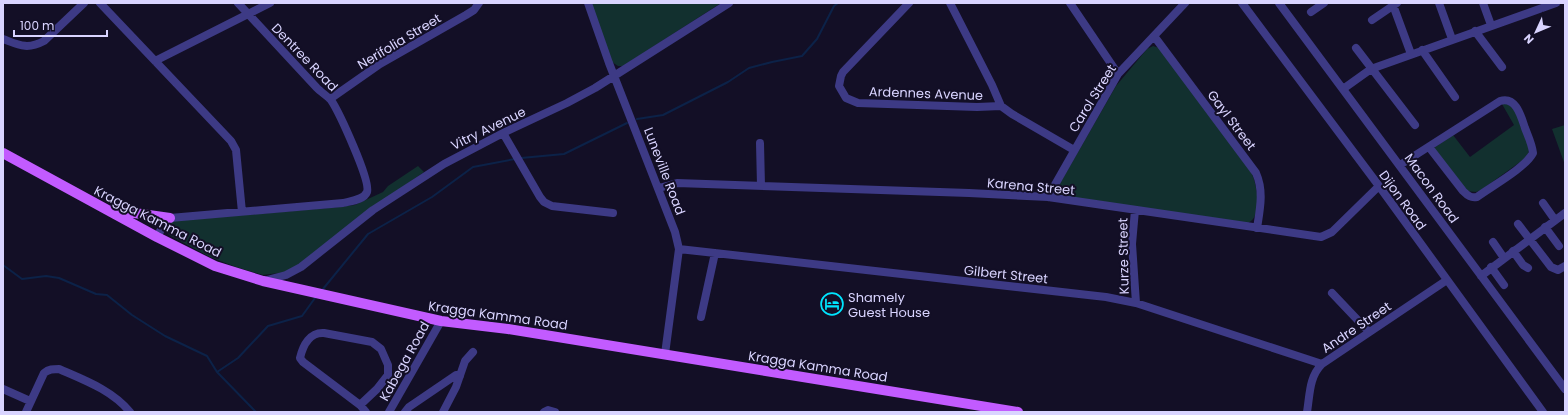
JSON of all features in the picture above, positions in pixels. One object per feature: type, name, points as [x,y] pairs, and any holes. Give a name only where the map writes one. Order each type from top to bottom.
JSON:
[{"type":"main road","name":"Kragga Kamma Road","points":[[3,153],[157,237],[215,266],[263,281],[440,321],[508,329],[1004,411],[1018,412]]},
{"type":"main road","points":[[107,210],[170,218]]},
{"type":"street","points":[[3,38],[25,47],[36,45],[44,41],[84,3]]},
{"type":"street","points":[[100,3],[221,130],[236,150],[242,212],[170,218],[157,237]]},
{"type":"street","name":"Dentree Road","points":[[238,3],[312,82],[330,99],[364,172],[368,188],[367,192],[362,198],[342,203],[242,212]]},
{"type":"street","points":[[155,61],[270,3]]},
{"type":"street","name":"Nerifolia Street","points":[[330,99],[380,64],[474,10],[479,3]]},
{"type":"street","name":"Luneville Road","points":[[588,3],[614,77],[659,188],[675,232],[679,249],[665,354]]},
{"type":"street","name":"Vitry Avenue","points":[[263,281],[293,272],[373,210],[444,164],[503,133],[567,104],[614,77],[729,3]]},
{"type":"street","name":"Ardennes Avenue","points":[[909,3],[841,76],[839,86],[842,92],[850,100],[858,103],[977,107],[1001,106]]},
{"type":"street","points":[[950,3],[992,85],[1001,106],[1074,150]]},
{"type":"street","points":[[1070,3],[1118,74]]},
{"type":"street","name":"Carol Street","points":[[1048,197],[1118,74],[1184,3]]},
{"type":"street","name":"Dijon Road","points":[[1242,3],[1379,186],[1543,412]]},
{"type":"street","name":"Macon Road","points":[[1279,3],[1565,389]]},
{"type":"street","points":[[1311,12],[1324,3]]},
{"type":"street","points":[[1439,3],[1452,39]]},
{"type":"street","points":[[1483,3],[1491,25]]},
{"type":"street","points":[[1343,89],[1371,69],[1556,3]]},
{"type":"street","points":[[1372,20],[1395,4],[1411,54]]},
{"type":"street","points":[[1475,31],[1502,66]]},
{"type":"street","name":"Gayl Street","points":[[1154,36],[1260,180],[1262,197],[1257,228]]},
{"type":"street","points":[[1356,48],[1415,125]]},
{"type":"street","points":[[1422,50],[1455,97]]},
{"type":"street","points":[[1400,165],[1500,101],[1505,100],[1512,102],[1519,111],[1533,153],[1523,164],[1477,197],[1470,197],[1463,191],[1429,147]]},
{"type":"street","points":[[503,133],[540,197],[547,204],[558,207],[613,212]]},
{"type":"street","points":[[760,143],[761,186]]},
{"type":"street","name":"Karena Street","points":[[659,188],[677,183],[1048,197],[1315,237],[1327,235],[1379,186]]},
{"type":"street","points":[[1544,203],[1556,220]]},
{"type":"street","name":"Kurze Street","points":[[1135,210],[1132,244],[1136,303]]},
{"type":"street","points":[[1481,276],[1565,213]]},
{"type":"street","points":[[1518,224],[1551,267],[1558,270],[1565,267]]},
{"type":"street","points":[[1545,227],[1558,246]]},
{"type":"street","points":[[1493,243],[1504,258]]},
{"type":"street","name":"Gilbert Street","points":[[679,249],[1106,297],[1136,303],[1322,364]]},
{"type":"street","points":[[1513,251],[1523,265],[1528,268]]},
{"type":"street","points":[[701,317],[715,253]]},
{"type":"street","points":[[1491,267],[1504,285]]},
{"type":"street","name":"Andre Street","points":[[1307,412],[1312,378],[1316,370],[1322,364],[1447,280]]},
{"type":"street","points":[[1332,293],[1369,332]]},
{"type":"street","name":"Kabega Road","points":[[389,412],[440,321]]},
{"type":"street","points":[[319,332],[331,334],[372,342],[381,349],[388,365],[388,375],[363,409],[303,362],[300,358],[301,353],[312,336],[319,332]]},
{"type":"street","points":[[442,412],[460,376],[465,361],[473,352]]},
{"type":"street","points":[[26,412],[44,373],[49,369],[59,369],[96,385],[124,404],[130,412]]},
{"type":"street","points":[[406,412],[409,407],[456,375],[460,376]]},
{"type":"street","points":[[3,389],[30,401]]},
{"type":"street","points":[[544,412],[548,410],[555,412]]},
{"type":"green space","points":[[591,3],[721,3],[623,66],[618,66],[612,62]]},
{"type":"green space","points":[[1153,46],[1159,48],[1251,172],[1257,191],[1257,207],[1253,220],[1248,223],[1063,196],[1060,193],[1058,187],[1116,86],[1147,49]]},
{"type":"green space","points":[[1507,103],[1518,113],[1530,147],[1527,157],[1481,190],[1476,192],[1466,191],[1434,148],[1453,135],[1470,157],[1514,125],[1502,104]]},
{"type":"green space","points":[[1565,125],[1565,165],[1552,129]]},
{"type":"green space","points":[[418,166],[424,172],[362,215],[296,267],[286,272],[263,275],[236,267],[210,257],[169,235],[167,230],[173,221],[355,205],[383,192],[388,186]]},
{"type":"waterway","points":[[637,119],[663,115],[728,82],[749,68],[802,56],[817,39],[834,6],[838,3]]},
{"type":"waterway","points":[[521,158],[564,154],[627,123]]},
{"type":"waterway","points":[[323,289],[368,234],[432,197],[473,167],[515,159]]},
{"type":"waterway","points":[[3,265],[22,279],[46,276],[59,278],[96,294],[107,295],[132,315],[165,336],[207,356],[217,372],[256,412]]},
{"type":"waterway","points":[[217,372],[238,358],[268,326],[302,316],[315,298]]},
{"type":"place","name":"Shamely Guest House","points":[[832,304]]}]
